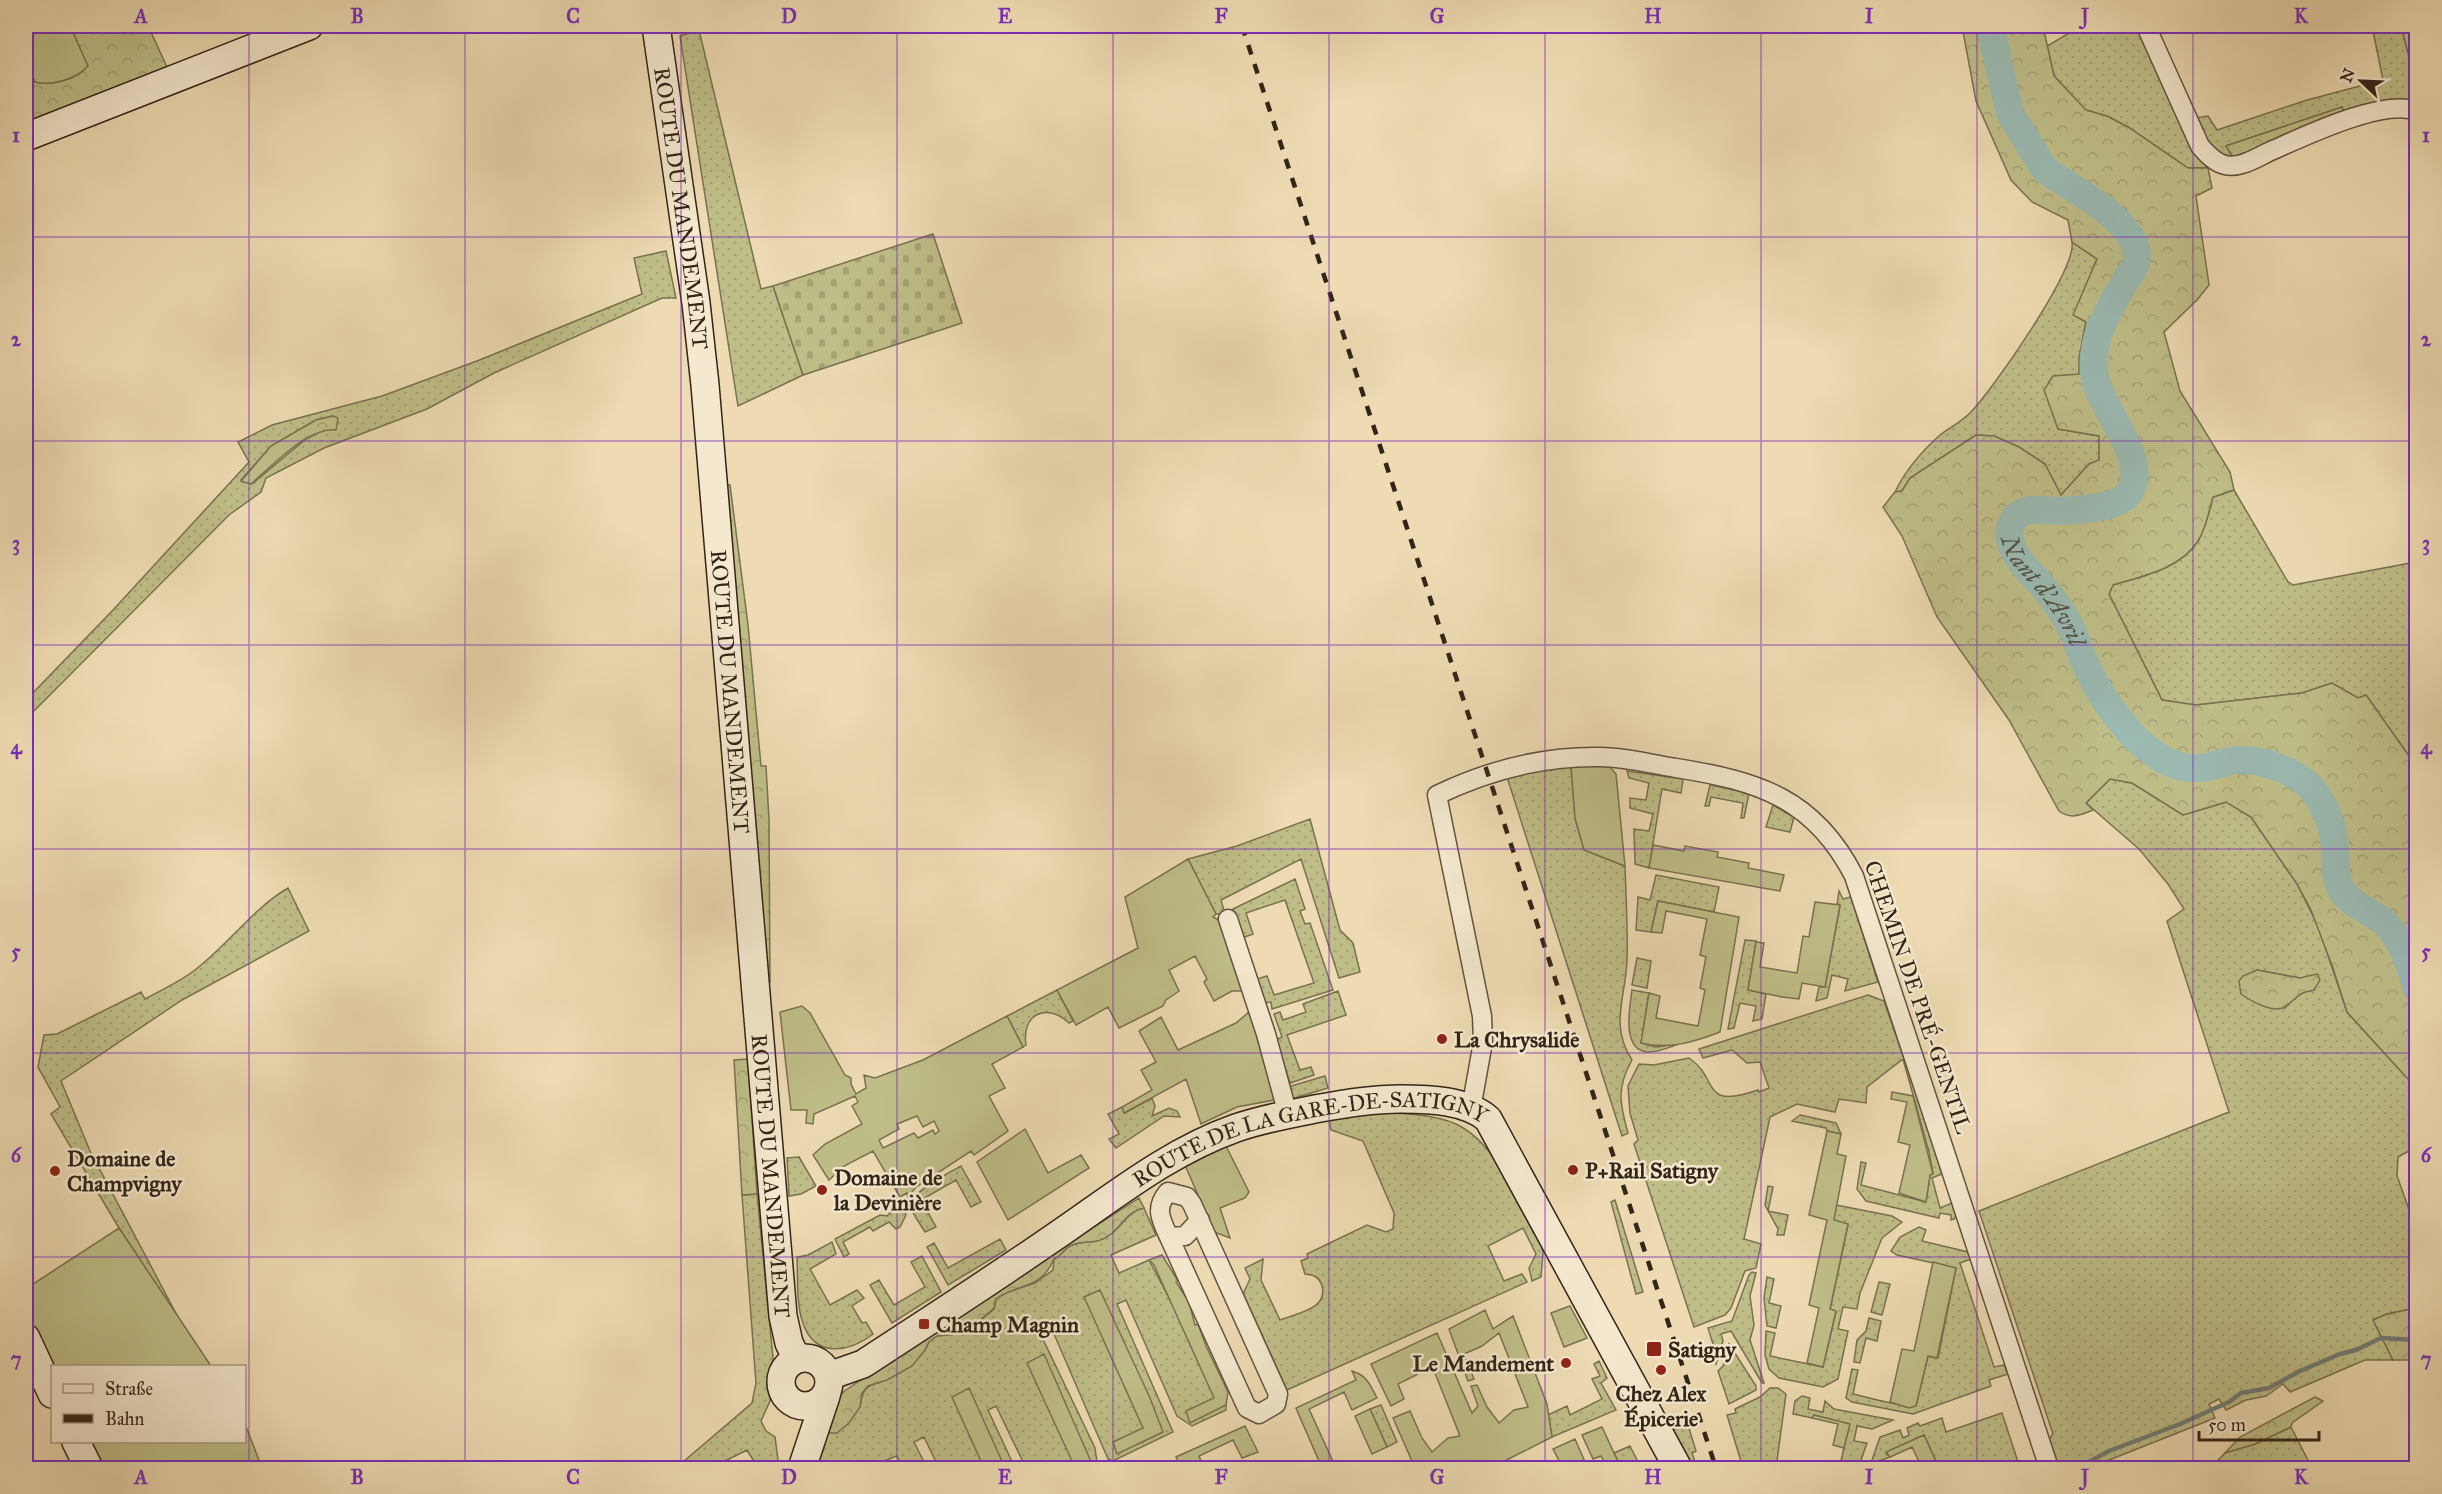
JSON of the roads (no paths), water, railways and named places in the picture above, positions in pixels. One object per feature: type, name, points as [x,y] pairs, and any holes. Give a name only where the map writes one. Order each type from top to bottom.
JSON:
[{"type":"street","points":[[26,137],[309,26]]},
{"type":"street","name":"ROUTE DU MANDEMENT","points":[[656,26],[703,361],[783,1316],[789,1343],[797,1359]]},
{"type":"street","points":[[2146,26],[2200,146],[2214,160],[2226,166],[2245,162],[2378,110],[2400,107],[2416,111]]},
{"type":"street","name":"CHEMIN DE PRÉ-GENTIL","points":[[1472,1109],[1483,1042],[1482,1016],[1437,795],[1493,773],[1524,764],[1599,757],[1705,772],[1765,789],[1788,801],[1802,810],[1832,841],[1844,855],[1854,876],[2049,1468]]},
{"type":"street","points":[[1228,919],[1270,1045],[1288,1115]]},
{"type":"street","name":"ROUTE DE LA GARE-DE-SATIGNY","points":[[827,1386],[1156,1168],[1199,1144],[1234,1128],[1261,1120],[1365,1101],[1393,1099],[1440,1102],[1472,1109],[1484,1116],[1491,1124],[1678,1468]]},
{"type":"street","points":[[1156,1168],[1168,1192],[1187,1197],[1200,1220],[1278,1394],[1276,1404],[1266,1412],[1259,1414],[1247,1408],[1168,1237],[1159,1216],[1159,1209],[1168,1192]]},
{"type":"street","points":[[1168,1237],[1185,1236],[1200,1220]]},
{"type":"street","points":[[26,1338],[51,1392]]},
{"type":"street","points":[[802,1468],[827,1386],[826,1370],[817,1360],[810,1358],[797,1359],[785,1368],[781,1381],[784,1395],[795,1405],[809,1407],[816,1405],[827,1386]]},
{"type":"street","points":[[795,1405],[793,1455],[797,1468]]},
{"type":"street","points":[[76,1443],[89,1468]]},
{"type":"waterway","name":"Nant d'Avril","points":[[1990,26],[2010,113],[2041,164],[2048,172],[2087,197],[2115,219],[2134,243],[2137,256],[2135,266],[2102,325],[2094,359],[2097,385],[2129,449],[2134,464],[2134,479],[2129,493],[2117,502],[2098,507],[2068,511],[2034,510],[2018,515],[2010,531],[2014,551],[2064,615],[2100,693],[2123,725],[2151,752],[2167,761],[2189,768],[2201,768],[2240,760],[2260,762],[2292,774],[2313,790],[2325,809],[2333,831],[2337,879],[2342,891],[2391,930],[2405,953],[2416,987]]},
{"type":"waterway","points":[[2078,1468],[2109,1451],[2180,1424],[2229,1402],[2241,1393],[2269,1388],[2300,1371],[2381,1338],[2416,1340]]},
{"type":"railway","points":[[1242,26],[1716,1468]]},
{"type":"place","name":"La Chrysalide","points":[[1442,1039]]},
{"type":"place","name":"P+Rail Satigny","points":[[1573,1170]]},
{"type":"place","name":"Domaine de Champvigny","points":[[55,1171]]},
{"type":"place","name":"Domaine de la Devinière","points":[[822,1190]]},
{"type":"place","name":"Champ Magnin","points":[[924,1324]]},
{"type":"place","name":"Satigny","points":[[1654,1349]]},
{"type":"place","name":"Le Mandement","points":[[1566,1363]]},
{"type":"place","name":"Chez Alex Épicerie","points":[[1661,1370]]}]
